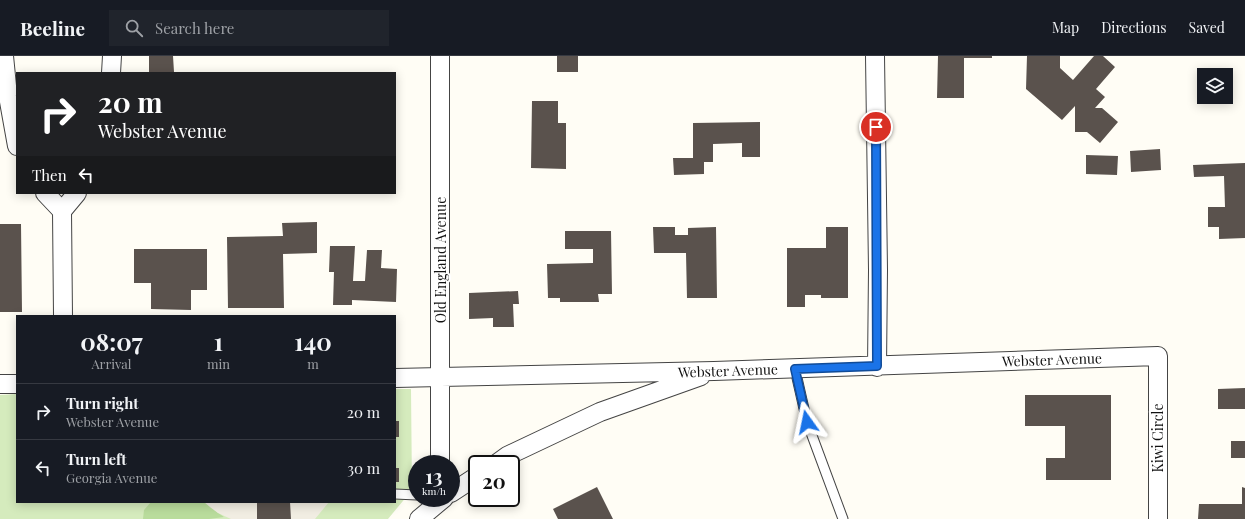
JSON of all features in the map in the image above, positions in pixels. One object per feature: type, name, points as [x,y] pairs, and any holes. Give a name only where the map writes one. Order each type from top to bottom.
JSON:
[{"type":"street","points":[[4,56],[8,96],[16,140]]},
{"type":"street","points":[[111,72],[112,56]]},
{"type":"street","name":"Old England Avenue","points":[[440,56],[440,455]]},
{"type":"street","points":[[875,56],[878,262],[877,366]]},
{"type":"street","points":[[46,194],[62,211]]},
{"type":"street","points":[[63,315],[62,211],[76,194]]},
{"type":"street","name":"Webster Avenue","points":[[396,378],[795,369],[1158,356]]},
{"type":"street","name":"Kiwi Circle","points":[[1158,356],[1158,519]]},
{"type":"street","points":[[509,455],[600,412],[714,371]]},
{"type":"street","points":[[0,384],[16,384]]},
{"type":"street","points":[[419,519],[432,507]]},
{"type":"lane","points":[[795,369],[807,422],[843,519]]},
{"type":"lane","points":[[396,494],[408,494]]},
{"type":"green space","points":[[396,389],[411,389],[412,455],[408,455],[408,495],[388,519],[0,519],[0,395],[16,394],[16,503],[396,503]]},
{"type":"green space","points":[[150,503],[205,503],[224,517],[209,519],[143,519],[144,510]]},
{"type":"shaded area","points":[[205,503],[258,503],[258,519],[231,519],[218,513]]},
{"type":"shaded area","points":[[288,503],[328,503],[315,519],[289,519]]},
{"type":"building","points":[[149,56],[173,56],[174,72],[149,72]]},
{"type":"building","points":[[557,56],[578,56],[578,72],[557,72]]},
{"type":"building","points":[[938,56],[992,56],[992,58],[964,58],[964,98],[937,98]]},
{"type":"building","points":[[1027,56],[1060,56],[1060,68],[1073,80],[1094,56],[1103,56],[1115,67],[1096,89],[1105,97],[1095,108],[1102,108],[1118,122],[1100,143],[1087,132],[1075,132],[1075,106],[1062,120],[1026,89]]},
{"type":"building","points":[[532,101],[558,101],[558,123],[566,123],[566,169],[531,168]]},
{"type":"building","points":[[760,122],[760,157],[742,157],[742,143],[713,144],[713,162],[704,162],[704,174],[674,175],[673,158],[693,158],[693,123]]},
{"type":"building","points":[[1160,149],[1161,170],[1131,172],[1130,151]]},
{"type":"building","points":[[1086,155],[1118,156],[1117,175],[1086,174]]},
{"type":"building","points":[[1245,163],[1245,238],[1219,239],[1219,227],[1208,227],[1208,207],[1225,207],[1224,176],[1194,177],[1193,165]]},
{"type":"building","points":[[317,222],[317,253],[283,254],[284,308],[228,308],[227,237],[283,236],[282,223]]},
{"type":"building","points":[[0,224],[21,224],[22,312],[0,312]]},
{"type":"building","points":[[653,227],[675,227],[675,235],[688,235],[688,228],[716,227],[717,298],[687,298],[686,253],[654,253]]},
{"type":"building","points":[[826,227],[848,227],[848,298],[821,298],[821,295],[805,295],[805,307],[787,307],[787,248],[826,248]]},
{"type":"building","points":[[565,231],[611,231],[612,294],[598,294],[599,302],[560,302],[560,298],[548,298],[547,264],[593,263],[593,249],[565,249]]},
{"type":"building","points":[[330,246],[355,246],[353,281],[365,281],[367,250],[382,250],[381,268],[397,269],[396,302],[352,300],[352,305],[333,305],[334,272],[329,272]]},
{"type":"building","points":[[134,249],[207,249],[207,290],[191,290],[191,310],[151,309],[151,283],[134,283]]},
{"type":"building","points":[[518,291],[519,304],[513,304],[514,327],[493,327],[493,318],[469,319],[469,293]]},
{"type":"building","points":[[1245,388],[1245,409],[1218,409],[1218,389]]},
{"type":"building","points":[[1025,395],[1111,395],[1111,480],[1046,480],[1046,458],[1065,458],[1065,426],[1025,426]]},
{"type":"building","points":[[396,421],[399,421],[399,437],[396,437]]},
{"type":"building","points":[[1231,441],[1245,441],[1245,458],[1231,458]]},
{"type":"building","points":[[396,468],[399,468],[399,482],[396,482]]},
{"type":"building","points":[[597,487],[613,519],[558,519],[553,509]]},
{"type":"building","points":[[1242,487],[1245,488],[1245,519],[1198,519],[1199,504],[1242,504]]},
{"type":"building","points":[[257,503],[290,503],[291,519],[257,519]]},
{"type":"route","points":[[807,422],[795,369],[877,366],[878,270],[876,127]]}]
